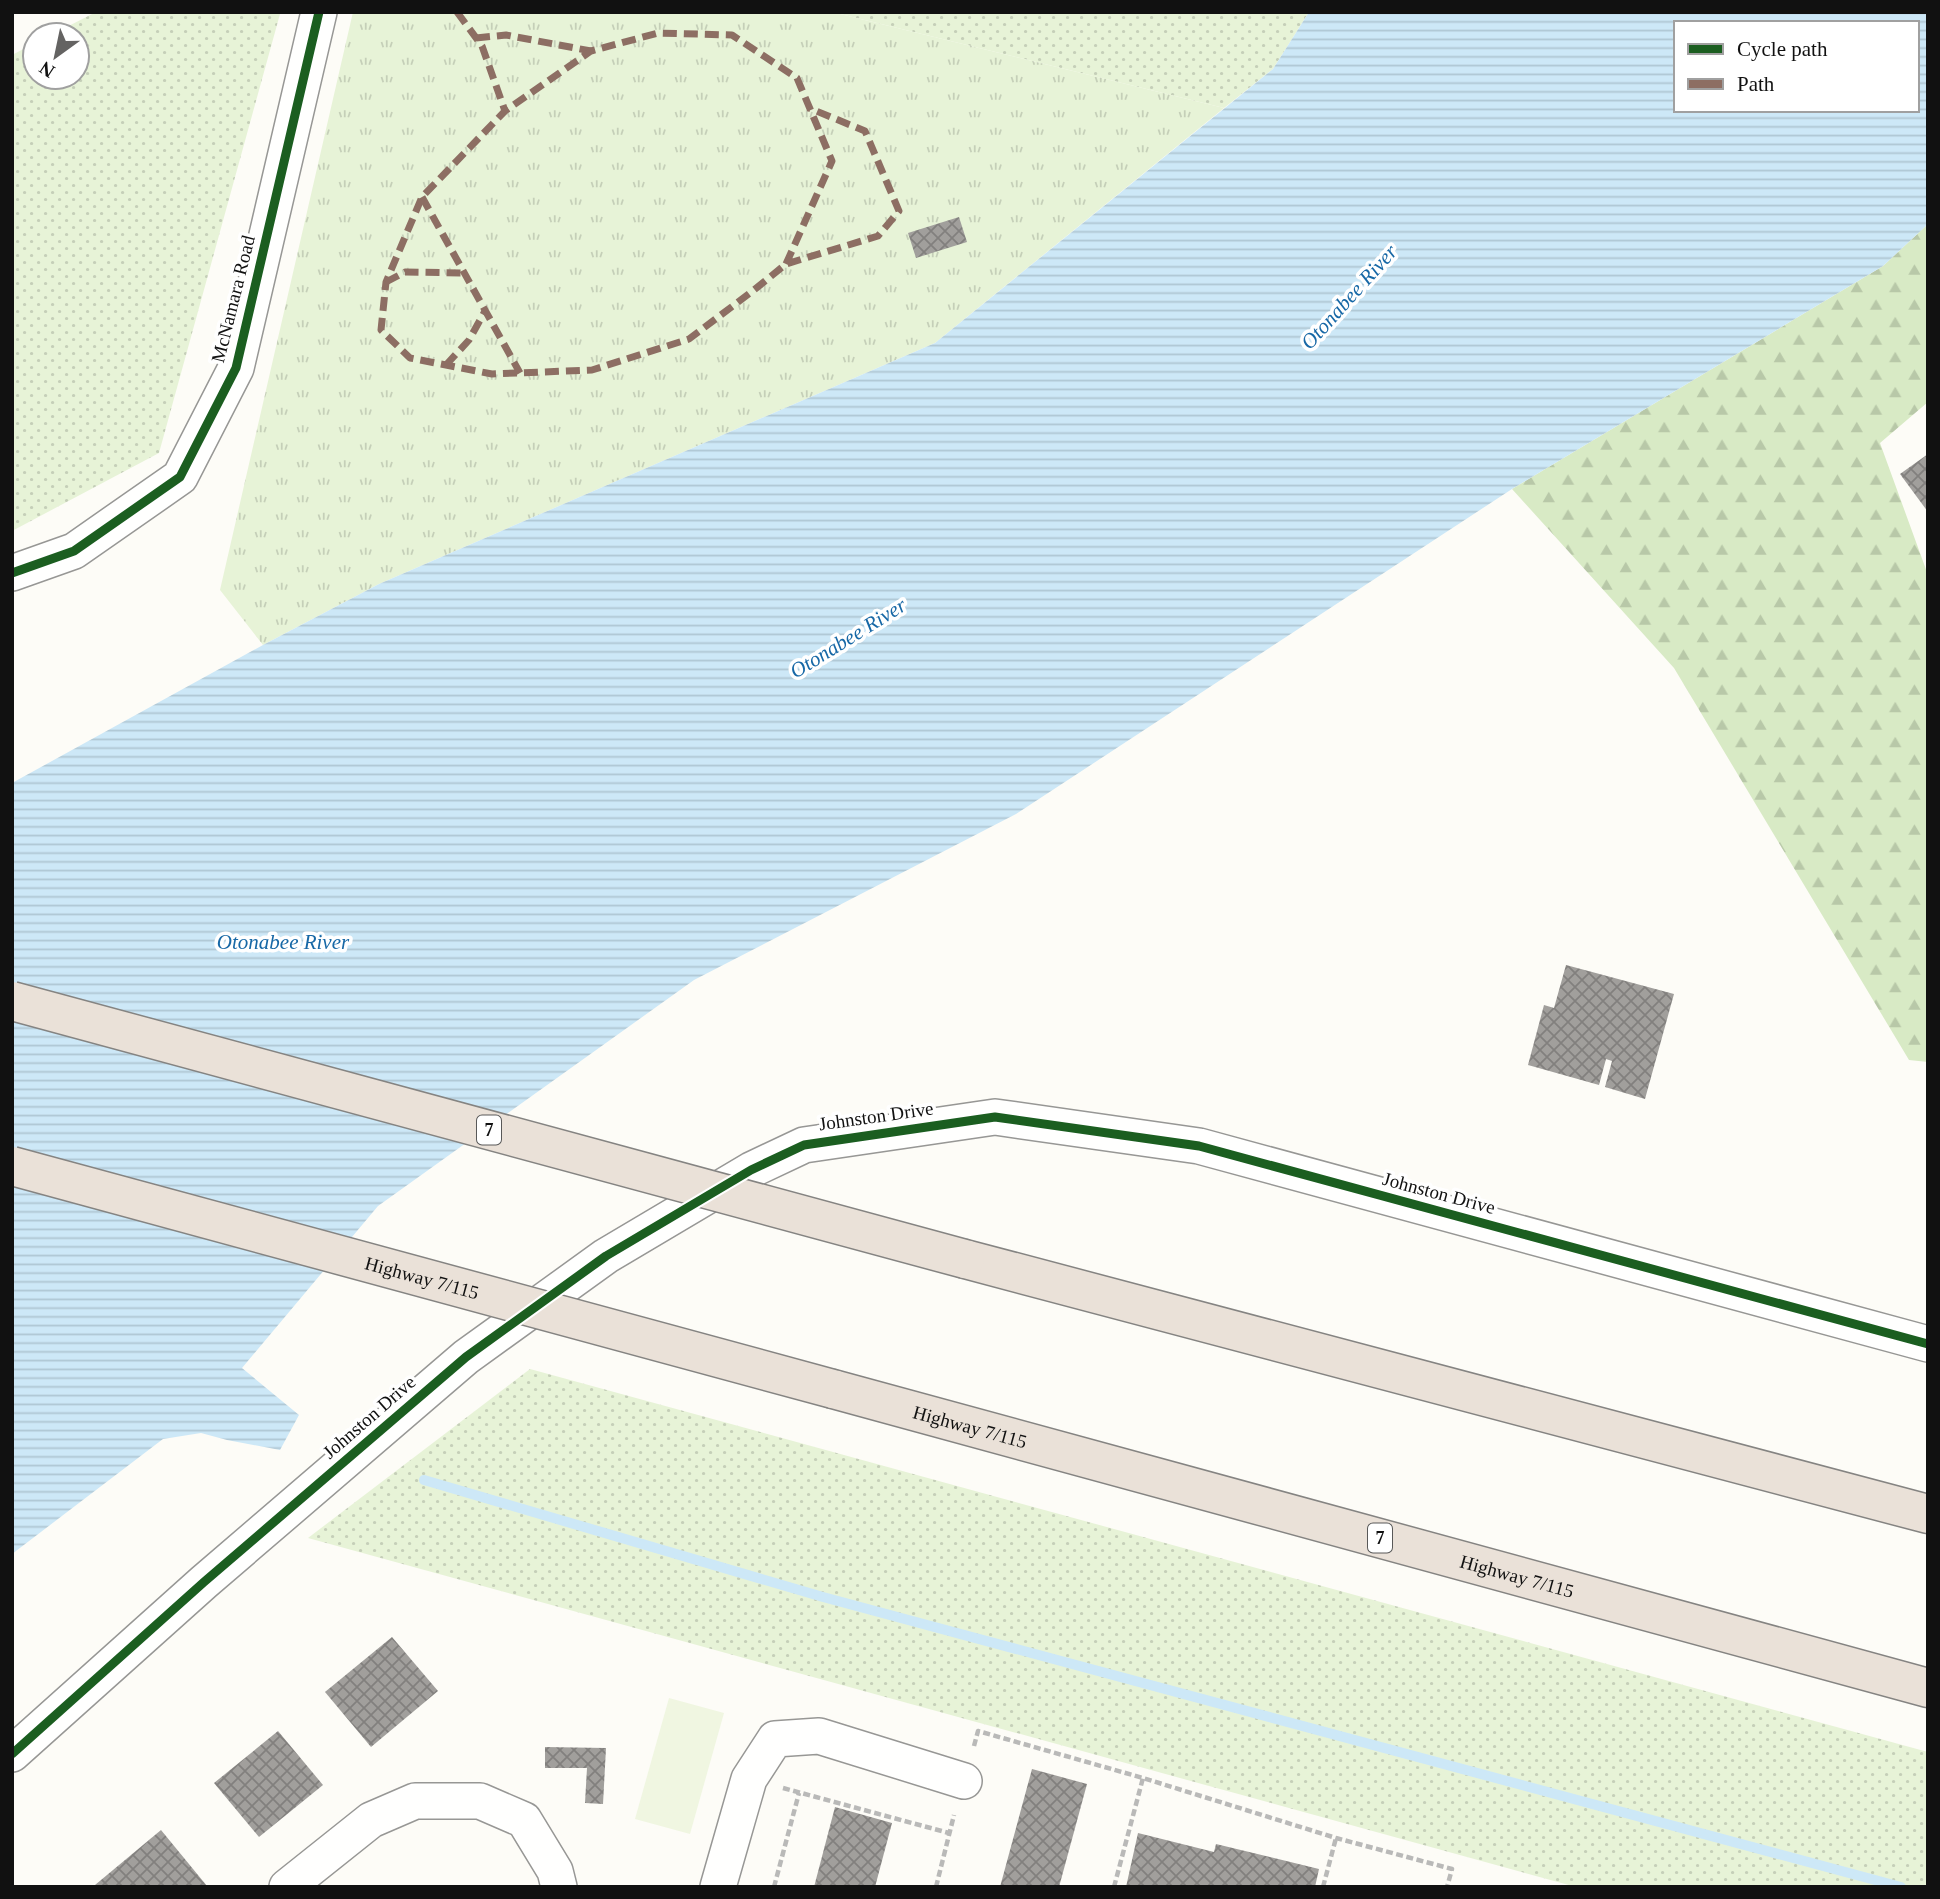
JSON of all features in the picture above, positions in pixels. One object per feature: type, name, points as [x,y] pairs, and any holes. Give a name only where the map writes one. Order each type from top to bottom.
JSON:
[{"type":"highway","name":"7","points":[[12,1000],[965,1259],[1928,1514]]},
{"type":"highway","name":"Highway 7/115","points":[[12,1166],[1928,1688]]},
{"type":"street","name":"McNamara Road","points":[[12,573],[74,551],[180,477],[236,368],[319,12]]},
{"type":"street","name":"Johnston Drive","points":[[12,1754],[204,1582],[466,1357],[606,1256],[751,1170],[804,1145],[995,1116],[1199,1146],[1928,1344]]},
{"type":"street","points":[[719,1887],[749,1779],[775,1739],[819,1736],[964,1781]]},
{"type":"street","points":[[287,1887],[371,1820],[415,1801],[480,1801],[524,1820],[555,1871],[559,1887]]},
{"type":"path","points":[[978,1731],[1143,1778],[1336,1838],[1452,1869],[1447,1887]]},
{"type":"path","points":[[1114,1887],[1143,1778]]},
{"type":"path","points":[[749,1779],[949,1833]]},
{"type":"path","points":[[774,1887],[799,1793]]},
{"type":"path","points":[[1323,1887],[1336,1838]]},
{"type":"green space","points":[[96,12],[280,14],[159,453],[12,531],[12,55],[21,50],[21,91],[91,91],[91,21],[78,21]]},
{"type":"green space","points":[[353,12],[832,12],[1224,108],[935,343],[379,584],[263,645],[220,590]]},
{"type":"green space","points":[[832,12],[1309,12],[1273,69],[1224,108]]},
{"type":"green space","points":[[1928,224],[1928,402],[1880,443],[1928,575],[1928,1062],[1909,1060],[1674,668],[1512,489],[1883,266]]},
{"type":"green space","points":[[530,1369],[1928,1752],[1928,1887],[1576,1887],[308,1538]]},
{"type":"green space","points":[[669,1698],[724,1713],[690,1834],[635,1819]]},
{"type":"water","name":"Otonabee River","points":[[1309,12],[1928,12],[1928,224],[1883,266],[1512,489],[1016,814],[694,980],[378,1206],[242,1368],[299,1415],[280,1450],[201,1433],[163,1439],[12,1554],[12,783],[379,584],[935,343],[1273,69]]},
{"type":"building","points":[[959,217],[967,242],[916,258],[908,233]]},
{"type":"building","points":[[1928,454],[1928,512],[1900,474]]},
{"type":"building","points":[[1566,965],[1674,994],[1645,1099],[1605,1087],[1612,1061],[1606,1059],[1599,1085],[1528,1065],[1544,1005],[1554,1008]]},
{"type":"building","points":[[392,1637],[438,1691],[371,1747],[325,1692]]},
{"type":"building","points":[[278,1731],[323,1785],[259,1837],[214,1783]]},
{"type":"building","points":[[545,1747],[606,1748],[603,1804],[585,1803],[587,1768],[545,1768]]},
{"type":"building","points":[[1032,1769],[1087,1784],[1059,1887],[1000,1887]]},
{"type":"building","points":[[835,1807],[892,1823],[875,1887],[814,1887]]},
{"type":"building","points":[[161,1830],[207,1886],[95,1885]]},
{"type":"building","points":[[1138,1833],[1214,1852],[1216,1844],[1319,1869],[1315,1887],[1126,1887]]},
{"type":"waterway","points":[[424,1480],[823,1597],[1901,1887]]},
{"type":"marked path","points":[[457,12],[482,46],[505,111]]},
{"type":"marked path","points":[[786,264],[832,161],[797,78],[732,35],[658,33],[591,51],[505,111],[422,197],[386,282],[381,330],[410,358],[492,374],[592,370],[689,339],[786,264],[878,236],[899,211],[865,131],[809,108]]},
{"type":"marked path","points":[[476,38],[506,35],[591,51]]},
{"type":"marked path","points":[[422,197],[520,373]]},
{"type":"marked path","points":[[386,282],[405,272],[464,273]]},
{"type":"marked path","points":[[446,365],[469,340],[485,311]]},
{"type":"cycle path","points":[[12,573],[74,551],[180,477],[236,368],[319,12]]},
{"type":"cycle path","points":[[12,1754],[204,1582],[466,1357],[606,1256],[751,1170],[804,1145],[995,1117],[1199,1146],[1928,1344]]}]
